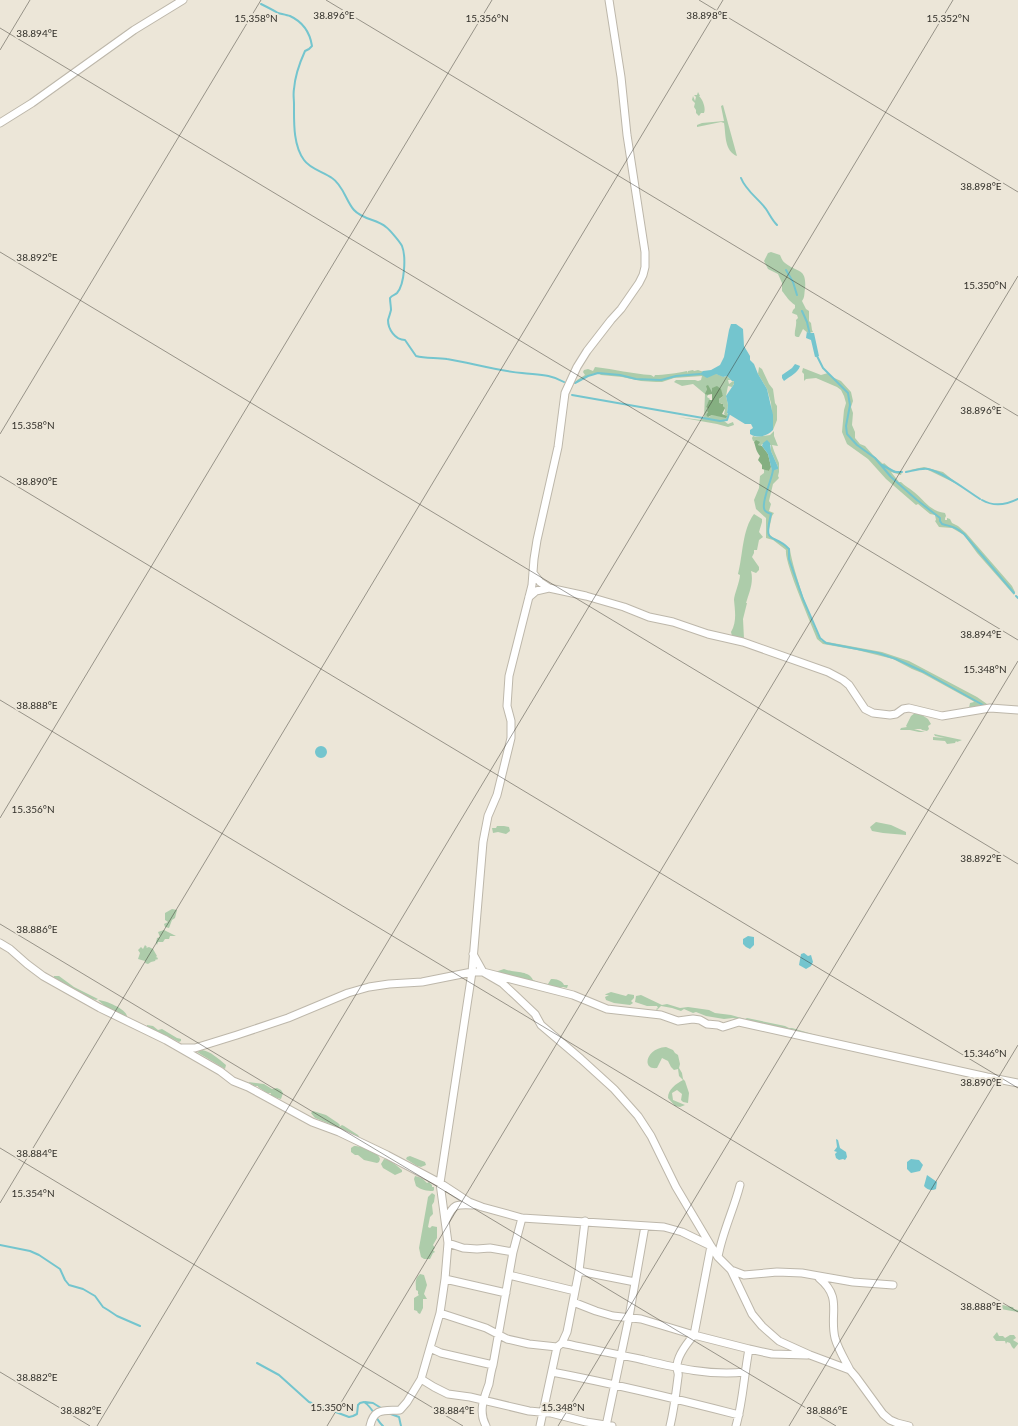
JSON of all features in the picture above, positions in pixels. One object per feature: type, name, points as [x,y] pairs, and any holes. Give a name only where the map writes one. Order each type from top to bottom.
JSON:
[{"type":"street","points":[[0,123],[32,103],[134,30],[183,0]]},
{"type":"street","points":[[370,1426],[372,1418],[375,1414],[387,1410],[400,1410],[407,1402],[421,1379],[440,1313],[448,1243],[440,1183],[472,972],[483,842],[488,816],[497,795],[510,738],[511,721],[508,706],[509,676],[529,597],[537,540],[558,448],[565,393],[577,367],[587,351],[632,294],[643,275],[645,267],[645,252],[625,122],[621,77],[609,0]]},
{"type":"street","points":[[533,572],[540,582],[549,588]]},
{"type":"street","points":[[529,597],[536,591],[543,588],[549,588],[586,596],[624,607],[649,617],[673,622],[708,634],[743,642],[828,672],[843,680],[849,684],[865,709],[873,713],[890,715],[909,708],[942,716],[990,708],[1018,710]]},
{"type":"street","points":[[0,943],[43,976],[100,1008],[179,1047],[220,1070],[233,1081],[248,1087],[312,1122],[339,1132],[387,1155],[440,1183],[469,1202],[522,1218],[664,1227],[682,1232],[712,1246]]},
{"type":"street","points":[[473,954],[483,972],[502,983],[515,995],[535,1014],[541,1025],[581,1059],[614,1090],[638,1116],[651,1136],[676,1187],[718,1257],[731,1270],[752,1314],[762,1326],[780,1341],[810,1355],[850,1370]]},
{"type":"street","points":[[179,1047],[195,1048],[216,1042],[288,1018],[348,993],[389,984],[422,982],[472,972],[483,972],[573,996],[607,1009],[661,1014],[678,1021],[693,1019],[700,1020],[707,1024],[723,1027],[739,1022],[979,1076],[1018,1083]]},
{"type":"street","points":[[718,1257],[740,1185]]},
{"type":"street","points":[[446,1221],[450,1210],[453,1207],[462,1204],[477,1205]]},
{"type":"street","points":[[486,1426],[483,1418],[483,1400],[489,1384],[513,1252],[522,1218]]},
{"type":"street","points":[[540,1426],[559,1345],[567,1332],[575,1291],[585,1221]]},
{"type":"street","points":[[421,1379],[448,1394],[544,1413],[551,1413],[608,1426],[614,1384],[629,1317],[645,1226]]},
{"type":"street","points":[[448,1243],[464,1248],[490,1248],[513,1252]]},
{"type":"street","points":[[670,1426],[674,1410],[678,1377],[677,1368],[681,1354],[694,1335],[712,1246]]},
{"type":"street","points":[[731,1270],[744,1275],[777,1272],[802,1273],[853,1282],[893,1285]]},
{"type":"street","points":[[578,1271],[634,1282]]},
{"type":"street","points":[[509,1275],[575,1291]]},
{"type":"street","points":[[817,1276],[831,1291],[834,1303],[835,1339],[850,1370],[883,1414],[890,1420],[909,1426]]},
{"type":"street","points":[[445,1279],[506,1293]]},
{"type":"street","points":[[573,1302],[596,1312],[613,1316],[641,1318],[694,1335],[750,1350],[772,1354],[810,1355]]},
{"type":"street","points":[[440,1313],[472,1323],[507,1339],[529,1344],[559,1345],[620,1355],[677,1368],[704,1372],[730,1374],[745,1372]]},
{"type":"street","points":[[430,1348],[441,1353],[493,1365]]},
{"type":"street","points":[[736,1426],[750,1350]]},
{"type":"street","points":[[552,1372],[675,1398],[739,1416]]},
{"type":"green space","points":[[698,92],[705,109],[704,113],[701,113],[699,116],[694,107],[695,103],[692,100],[693,96],[695,101],[696,97],[694,95],[697,95]]},
{"type":"green space","points":[[723,105],[737,156],[733,154],[728,146],[724,123],[721,122],[697,127],[697,125],[702,123],[724,121],[721,106]]},
{"type":"green space","points":[[771,252],[780,255],[784,262],[803,274],[805,282],[804,298],[802,301],[806,309],[809,311],[809,321],[813,332],[808,333],[803,329],[799,337],[795,336],[796,320],[798,318],[797,315],[792,313],[795,305],[782,291],[782,283],[778,274],[768,269],[764,261],[768,253]]},
{"type":"green space","points":[[595,367],[651,375],[654,377],[655,375],[687,371],[688,373],[688,371],[698,370],[717,374],[723,377],[727,376],[731,380],[728,380],[729,384],[733,381],[735,382],[732,387],[728,386],[726,396],[728,405],[727,413],[729,415],[727,420],[724,421],[728,424],[733,422],[734,425],[728,427],[678,417],[701,420],[704,418],[705,394],[693,384],[682,386],[674,382],[676,380],[698,381],[701,380],[702,376],[674,378],[662,382],[656,382],[601,375],[598,373],[592,374],[575,383],[585,375],[583,372],[584,370],[588,369],[593,371]],"holes":[[[716,387],[720,389],[723,396],[710,407],[712,410],[722,403],[725,410],[724,414],[726,416],[712,415],[709,417],[706,415],[708,412],[706,407],[710,399],[707,397],[708,395],[706,395],[707,388],[712,392],[713,388]]]},
{"type":"green space","points":[[759,367],[762,369],[773,389],[775,403],[777,406],[777,420],[773,430],[771,403],[767,389],[758,374]]},
{"type":"green space","points":[[803,368],[821,375],[828,373],[832,377],[841,381],[851,392],[853,401],[851,407],[853,413],[852,425],[855,432],[855,438],[883,464],[884,463],[892,470],[902,472],[901,475],[891,472],[899,482],[914,492],[932,508],[945,513],[945,520],[947,520],[947,518],[950,519],[952,523],[966,533],[1012,586],[1015,592],[1014,595],[977,553],[964,535],[952,528],[939,527],[935,521],[935,515],[930,514],[918,504],[916,505],[886,479],[868,459],[847,444],[842,432],[846,403],[841,390],[816,378],[806,379],[804,381],[804,374],[802,372]]},
{"type":"green space","points":[[708,385],[712,392],[712,388],[717,386],[721,389],[723,396],[719,399],[719,403],[723,404],[725,408],[722,414],[727,416],[726,418],[712,415],[708,417],[706,415],[708,409],[706,407],[709,400],[712,400],[712,394],[705,394],[707,389],[706,386]]},
{"type":"green space","points":[[774,431],[774,436],[778,446],[772,445],[779,463],[779,478],[773,484],[769,501],[771,504],[769,511],[774,513],[768,534],[790,549],[794,568],[803,596],[813,624],[822,641],[882,652],[909,661],[977,697],[987,704],[985,706],[969,708],[970,703],[974,702],[973,701],[893,659],[857,650],[823,644],[817,639],[793,580],[786,550],[773,540],[766,538],[766,518],[756,509],[754,500],[759,488],[760,476],[764,473],[764,469],[769,471],[771,467],[772,470],[778,469],[778,467],[771,451],[771,445],[758,445],[759,443],[753,441],[752,438],[753,436],[770,435]]},
{"type":"green space","points":[[756,440],[760,442],[758,445],[762,446],[768,454],[771,467],[769,471],[762,469],[762,465],[758,460],[760,456],[754,442]]},
{"type":"green space","points":[[924,467],[943,472],[959,485],[926,469],[905,471]]},
{"type":"green space","points":[[754,514],[762,519],[759,532],[763,537],[759,540],[757,550],[754,550],[752,557],[759,567],[759,570],[756,573],[751,571],[752,583],[743,619],[744,639],[732,636],[731,632],[735,620],[734,600],[740,578],[740,575],[738,574],[743,543],[747,527]]},
{"type":"green space","points":[[915,713],[923,714],[922,715],[928,719],[931,724],[928,726],[929,729],[927,731],[914,729],[925,732],[900,730],[901,728],[907,727],[906,726],[911,716]]},
{"type":"green space","points":[[934,734],[962,740],[947,744],[945,741],[933,740],[933,737],[945,738],[935,736]]},
{"type":"green space","points":[[876,822],[891,825],[906,832],[906,835],[872,831],[870,827]]},
{"type":"green space","points":[[497,826],[509,827],[510,831],[506,834],[498,832],[493,833],[492,828],[496,828]]},
{"type":"green space","points":[[172,909],[177,910],[175,918],[172,920],[169,928],[165,927],[164,924],[168,922],[165,920],[165,913]]},
{"type":"green space","points":[[164,930],[176,936],[170,936],[169,939],[165,939],[163,942],[158,942],[157,945],[157,938],[160,937],[158,932]]},
{"type":"green space","points":[[145,945],[147,947],[146,948],[149,947],[153,949],[157,956],[156,957],[158,958],[157,960],[156,959],[148,964],[145,963],[145,961],[138,959],[140,953],[138,950],[141,947],[143,949]]},
{"type":"green space","points":[[504,969],[524,973],[533,980],[541,983],[548,984],[551,979],[559,980],[564,985],[568,985],[567,988],[560,988],[566,989],[567,991],[497,972]]},
{"type":"green space","points":[[54,976],[59,976],[74,987],[98,999],[96,1000],[87,997],[54,978]]},
{"type":"green space","points":[[611,992],[626,996],[628,994],[634,995],[634,998],[631,1001],[633,1003],[630,1005],[614,1003],[606,1000],[605,997],[609,995],[605,995]]},
{"type":"green space","points":[[641,995],[662,1005],[667,1004],[680,1008],[688,1007],[709,1010],[715,1013],[785,1026],[819,1036],[733,1018],[724,1019],[706,1016],[684,1009],[681,1011],[661,1006],[657,1010],[657,1006],[647,1006],[635,1002],[636,996]]},
{"type":"green space","points":[[98,1000],[115,1005],[126,1013],[127,1016],[126,1017],[107,1008]]},
{"type":"green space","points":[[147,1025],[153,1026],[158,1030],[162,1029],[181,1039],[181,1041],[179,1042],[165,1035],[161,1035],[160,1033],[147,1027]]},
{"type":"green space","points":[[666,1047],[673,1050],[678,1055],[680,1064],[679,1068],[689,1093],[688,1103],[681,1100],[682,1094],[677,1090],[672,1093],[673,1100],[685,1105],[680,1107],[675,1106],[668,1098],[671,1089],[683,1080],[679,1076],[678,1069],[674,1070],[668,1061],[662,1058],[657,1068],[652,1068],[649,1066],[648,1062],[650,1055],[654,1051],[659,1048]]},
{"type":"green space","points":[[202,1050],[220,1060],[226,1065],[225,1069],[197,1052]]},
{"type":"green space","points":[[248,1082],[264,1084],[272,1089],[277,1088],[281,1090],[283,1093],[281,1099],[270,1096],[271,1093],[267,1093],[258,1086]]},
{"type":"green space","points":[[313,1111],[326,1115],[338,1123],[340,1125],[339,1127],[342,1125],[344,1126],[360,1138],[315,1118],[311,1113]]},
{"type":"green space","points":[[354,1146],[373,1151],[380,1159],[379,1162],[377,1163],[364,1160],[358,1155],[355,1155],[351,1152],[351,1148]]},
{"type":"green space","points":[[410,1156],[425,1162],[426,1165],[421,1167],[417,1166],[406,1159]]},
{"type":"green space","points":[[384,1159],[394,1163],[402,1170],[402,1172],[395,1175],[383,1168],[381,1164]]},
{"type":"green space","points":[[415,1176],[422,1178],[427,1183],[429,1182],[432,1187],[434,1187],[434,1190],[424,1190],[416,1186],[414,1179]]},
{"type":"green space","points":[[432,1193],[435,1195],[432,1205],[433,1214],[430,1217],[428,1227],[437,1227],[437,1238],[433,1245],[435,1248],[433,1250],[435,1252],[430,1259],[424,1259],[421,1257],[419,1248],[428,1197]]},
{"type":"green space","points":[[420,1274],[424,1275],[427,1285],[424,1294],[427,1299],[423,1299],[423,1308],[420,1314],[414,1310],[414,1298],[419,1295],[418,1291],[416,1290],[416,1282]]},
{"type":"green space","points":[[979,1302],[1013,1307],[1014,1309],[1018,1310],[1018,1312],[983,1306]]},
{"type":"green space","points":[[997,1332],[999,1336],[1003,1336],[1005,1338],[1010,1335],[1014,1335],[1016,1338],[1013,1340],[1018,1344],[1014,1349],[1010,1343],[1007,1342],[1006,1344],[1005,1341],[996,1341],[993,1337]]},
{"type":"water","points":[[731,324],[736,324],[743,329],[744,346],[750,356],[750,360],[754,364],[767,389],[773,415],[773,430],[762,436],[753,436],[750,434],[750,430],[753,428],[751,424],[745,424],[727,413],[728,405],[726,396],[734,384],[734,381],[727,376],[723,377],[716,374],[707,378],[700,374],[703,371],[711,370],[720,365],[724,357]]},
{"type":"water","points":[[807,331],[808,333],[814,333],[819,356],[815,357],[811,340],[806,338]]},
{"type":"water","points":[[795,364],[800,366],[796,373],[784,381],[782,375]]},
{"type":"water","points":[[767,440],[770,443],[771,451],[778,467],[778,469],[772,471],[768,454],[762,446]]},
{"type":"water","points":[[321,746],[325,748],[327,752],[325,756],[321,758],[317,756],[315,752],[317,748]]},
{"type":"water","points":[[748,936],[754,937],[754,945],[750,949],[743,944],[743,939]]},
{"type":"water","points":[[804,953],[808,956],[811,955],[813,962],[811,966],[806,969],[799,965],[801,954]]},
{"type":"water","points":[[836,1139],[838,1140],[840,1148],[846,1152],[847,1157],[845,1160],[839,1160],[836,1158],[835,1154],[837,1152],[834,1151],[837,1147]]},
{"type":"water","points":[[911,1159],[919,1160],[923,1165],[920,1171],[911,1173],[907,1169],[907,1162]]},
{"type":"water","points":[[927,1175],[937,1182],[936,1189],[930,1190],[924,1186]]},
{"type":"waterway","points":[[261,4],[278,13],[295,18],[308,32],[311,41],[312,46],[305,51],[295,79],[294,118],[296,140],[300,154],[310,166],[336,181],[354,210],[362,216],[382,224],[395,236],[402,246],[404,263],[402,283],[397,293],[390,298],[391,310],[388,320],[389,327],[395,336],[401,340],[405,340],[416,356],[443,358],[504,371],[544,375],[564,382]]},
{"type":"waterway","points":[[741,178],[749,191],[763,205],[777,225]]},
{"type":"waterway","points":[[786,270],[793,282],[797,295]]},
{"type":"waterway","points":[[802,311],[807,322],[810,335]]},
{"type":"waterway","points":[[816,354],[823,368],[848,393],[850,405],[846,426],[847,434],[857,445],[875,458],[891,477],[940,518],[942,524],[951,526],[961,531],[1014,593]]},
{"type":"waterway","points":[[575,383],[588,376],[598,373],[620,375],[636,379],[661,380],[676,376],[700,374]]},
{"type":"waterway","points":[[572,395],[720,421],[727,420],[729,414]]},
{"type":"waterway","points":[[882,465],[895,472],[902,472]]},
{"type":"waterway","points":[[906,472],[922,469],[934,471],[947,477],[980,499]]},
{"type":"waterway","points":[[773,470],[764,504],[765,510],[771,514],[768,531],[769,535],[771,538],[789,549],[789,559],[803,599],[820,638],[826,643],[878,653],[896,659],[924,672],[983,705]]},
{"type":"waterway","points":[[982,500],[991,504],[1000,504],[1009,503],[1018,499]]},
{"type":"waterway","points":[[0,1245],[30,1251],[39,1255],[60,1269],[69,1285],[83,1289],[95,1296],[103,1307],[117,1316],[140,1326]]},
{"type":"waterway","points":[[257,1363],[279,1375],[309,1402],[349,1417],[357,1414],[358,1405],[364,1402],[370,1407],[383,1426]]},
{"type":"waterway","points":[[365,1402],[373,1403],[381,1408]]},
{"type":"waterway","points":[[388,1413],[399,1417],[401,1426]]}]
